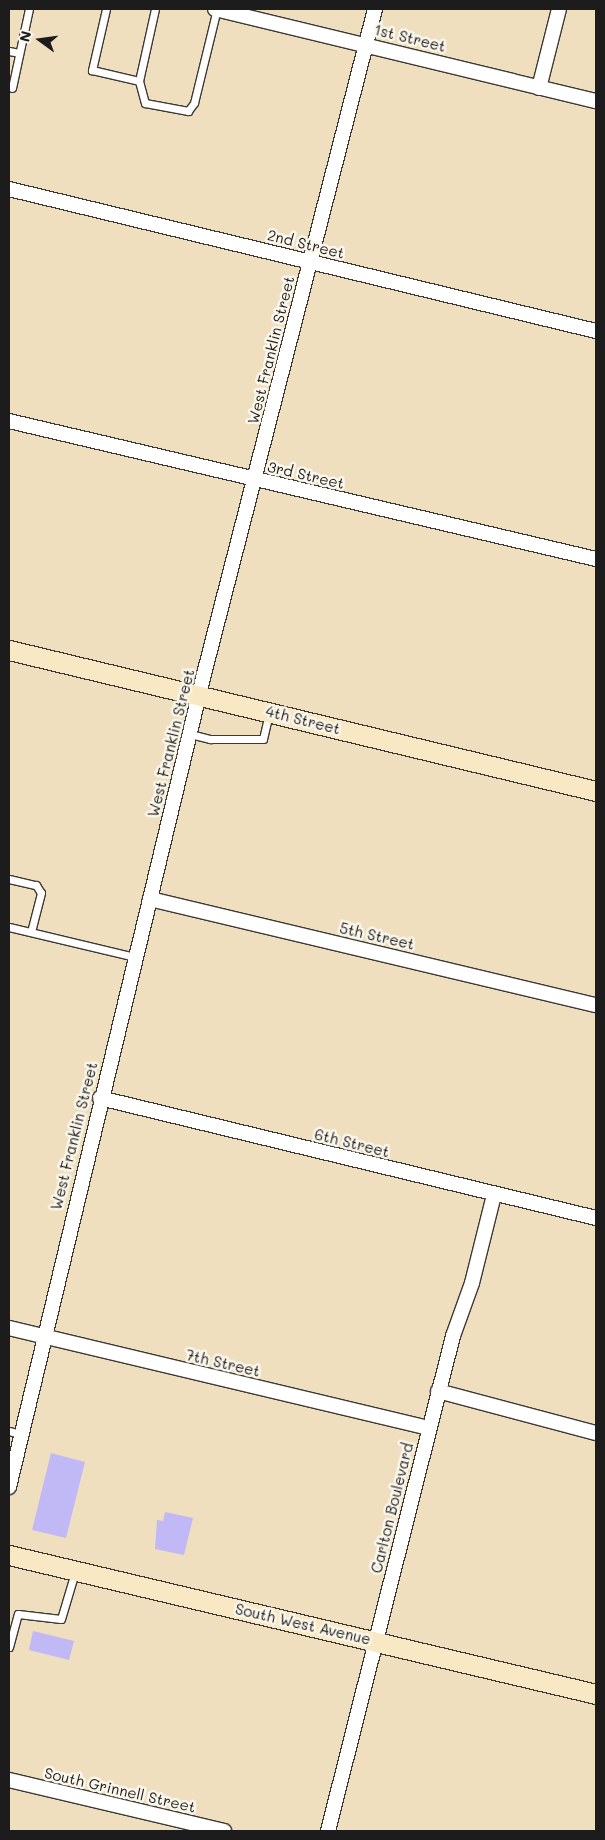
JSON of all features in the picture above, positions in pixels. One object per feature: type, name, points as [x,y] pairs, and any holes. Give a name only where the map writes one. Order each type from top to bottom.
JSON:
[{"type":"street","name":"1st Street","points":[[216,9],[367,44],[596,101]]},
{"type":"street","name":"West Franklin Street","points":[[9,1487],[14,1432],[43,1337],[134,957],[309,261],[375,9]]},
{"type":"street","points":[[540,88],[559,9]]},
{"type":"street","name":"2nd Street","points":[[9,189],[596,331]]},
{"type":"street","name":"3rd Street","points":[[9,421],[596,559]]},
{"type":"street","name":"4th Street","points":[[9,650],[596,791]]},
{"type":"street","name":"5th Street","points":[[150,899],[596,1005]]},
{"type":"street","name":"6th Street","points":[[100,1098],[494,1195],[596,1218]]},
{"type":"street","name":"Carlton Boulevard","points":[[328,1831],[438,1391],[494,1195]]},
{"type":"street","name":"7th Street","points":[[9,1328],[429,1428]]},
{"type":"street","points":[[438,1391],[596,1433]]},
{"type":"street","name":"South West Avenue","points":[[9,1555],[596,1694]]},
{"type":"street","name":"South Grinnell Street","points":[[9,1780],[224,1831]]},
{"type":"lane","points":[[12,88],[29,9]]},
{"type":"lane","points":[[106,9],[92,70],[140,81]]},
{"type":"lane","points":[[155,9],[140,81],[144,103],[188,111],[194,103],[216,9]]},
{"type":"lane","points":[[9,51],[19,53]]},
{"type":"lane","points":[[190,734],[210,739],[263,739],[269,712]]},
{"type":"lane","points":[[9,879],[36,885],[41,893],[31,932]]},
{"type":"lane","points":[[9,927],[134,957]]},
{"type":"lane","points":[[9,1647],[18,1614],[61,1618],[75,1571]]},
{"type":"building","points":[[51,1453],[85,1462],[66,1538],[32,1530]]},
{"type":"building","points":[[165,1512],[193,1518],[184,1555],[155,1549],[157,1520],[163,1521]]},
{"type":"building","points":[[33,1631],[74,1641],[69,1660],[29,1650]]}]
